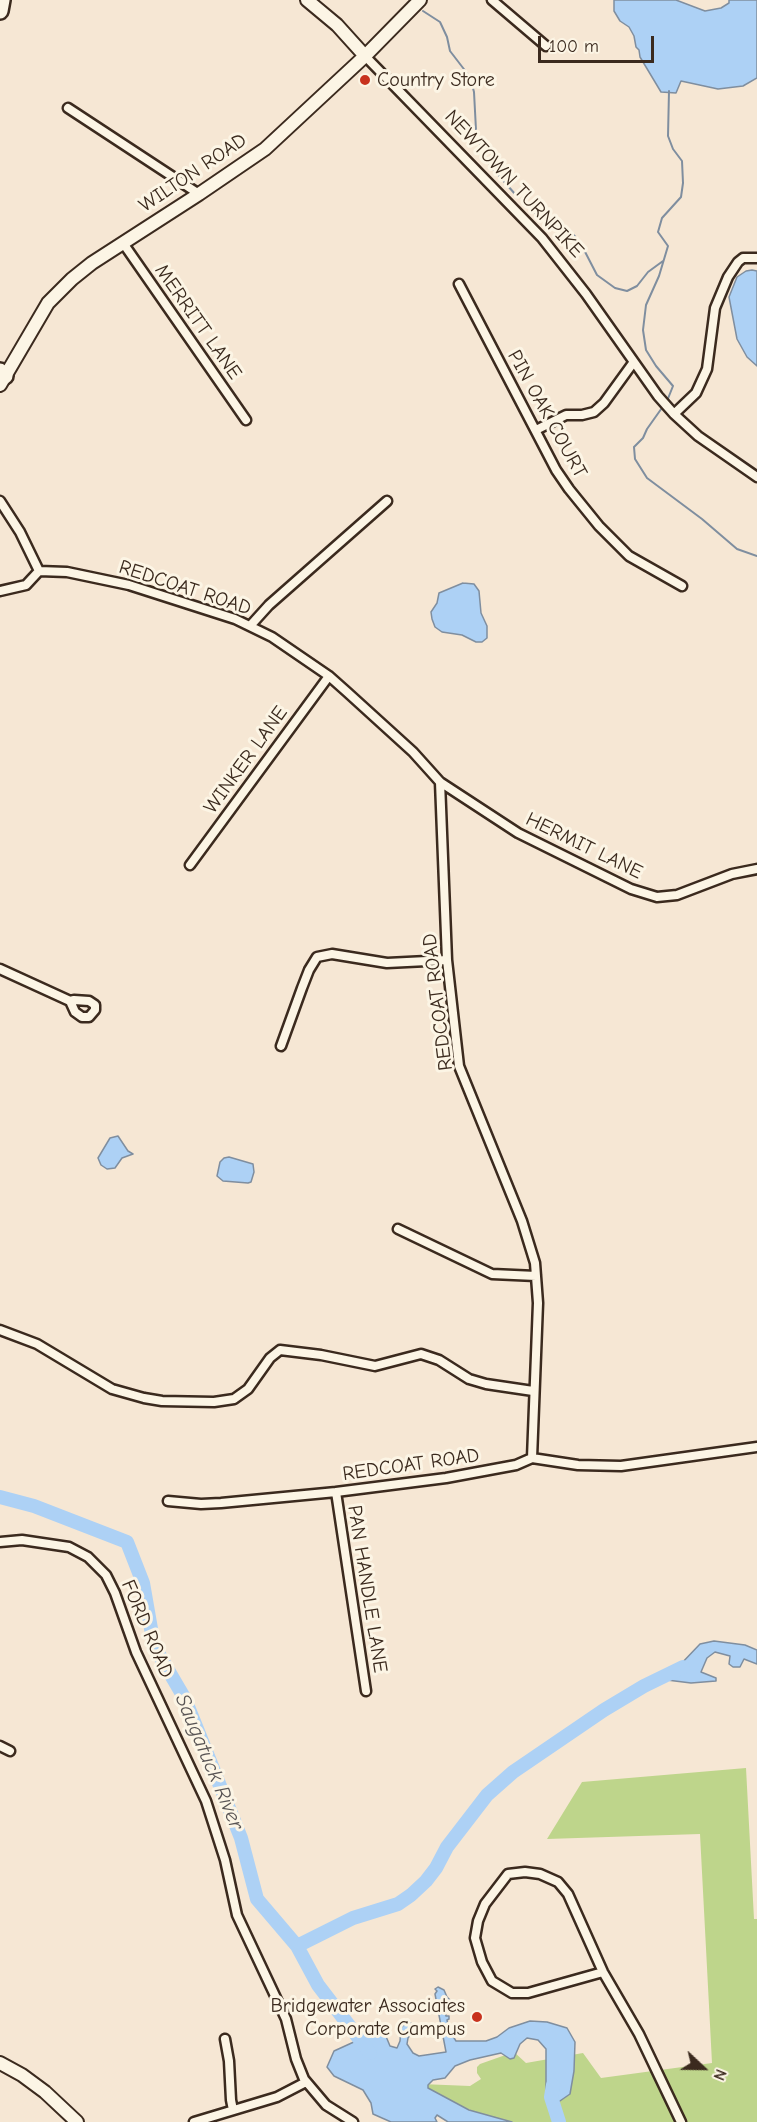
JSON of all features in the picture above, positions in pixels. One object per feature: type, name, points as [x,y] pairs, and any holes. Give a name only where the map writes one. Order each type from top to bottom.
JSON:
[{"type":"highway","points":[[0,11],[2,0]]},
{"type":"main road","name":"NEWTOWN TURNPIKE","points":[[307,0],[337,25],[365,56]]},
{"type":"main road","name":"WILTON ROAD","points":[[1,377],[48,303],[72,279],[92,263],[200,194],[265,149],[365,56],[420,0]]},
{"type":"main road","points":[[0,2063],[45,2092],[77,2122]]},
{"type":"street","points":[[492,0],[546,46]]},
{"type":"street","name":"NEWTOWN TURNPIKE","points":[[365,56],[542,238],[586,294],[633,363],[674,414],[698,436],[757,477]]},
{"type":"street","points":[[68,108],[200,194]]},
{"type":"street","name":"MERRITT LANE","points":[[123,243],[246,420]]},
{"type":"street","points":[[674,414],[696,393],[707,369],[715,308],[728,277],[743,258],[757,258]]},
{"type":"street","name":"PIN OAK COURT","points":[[459,284],[556,470],[569,489],[599,526],[629,556],[682,586]]},
{"type":"street","points":[[536,429],[566,415],[594,412],[604,403],[633,363]]},
{"type":"street","points":[[0,501],[20,531],[39,571],[26,585],[0,591]]},
{"type":"street","points":[[250,626],[269,605],[387,501]]},
{"type":"street","name":"REDCOAT ROAD","points":[[39,571],[93,576],[135,587],[250,626],[292,649],[329,676],[413,752],[440,782],[447,960],[459,1066],[522,1221],[531,1246],[536,1276],[538,1303],[532,1458],[516,1465],[470,1473],[336,1492],[221,1503],[168,1501]]},
{"type":"street","name":"WINKER LANE","points":[[190,865],[329,676]]},
{"type":"street","name":"HERMIT LANE","points":[[440,782],[518,833],[645,895],[657,897],[677,895],[732,874],[757,869]]},
{"type":"street","points":[[281,1046],[309,970],[318,957],[332,954],[387,963],[447,960]]},
{"type":"street","points":[[0,969],[70,1001]]},
{"type":"street","points":[[398,1229],[492,1274],[536,1276]]},
{"type":"street","points":[[0,1330],[37,1344],[112,1389],[162,1401],[214,1402],[234,1399],[248,1389],[270,1358],[280,1350],[321,1355],[375,1366],[421,1354],[438,1360],[469,1379],[533,1391]]},
{"type":"street","points":[[532,1458],[578,1465],[621,1466],[757,1447]]},
{"type":"street","name":"PAN HANDLE LANE","points":[[336,1492],[366,1691]]},
{"type":"street","name":"FORD ROAD","points":[[0,1542],[22,1540],[69,1547],[99,1566],[115,1593],[136,1652],[206,1800],[225,1860],[237,1915],[286,2019],[296,2059],[306,2082],[326,2105],[353,2122]]},
{"type":"street","points":[[0,1746],[10,1751]]},
{"type":"street","points":[[603,1972],[528,1993],[512,1993],[492,1981],[482,1962],[475,1938],[478,1921],[485,1905],[508,1874],[525,1872],[540,1874],[558,1882],[568,1894],[603,1972],[639,2034],[681,2122]]},
{"type":"street","points":[[225,2040],[229,2061],[231,2100],[229,2115]]},
{"type":"street","points":[[194,2122],[229,2115],[277,2097],[306,2082]]},
{"type":"green space","points":[[746,1768],[754,1919],[757,1919],[757,2122],[496,2122],[429,2091],[421,2084],[470,2086],[481,2079],[477,2073],[477,2067],[480,2064],[514,2052],[526,2063],[583,2053],[601,2078],[712,2063],[700,1834],[547,1839],[582,1782]]},
{"type":"water","points":[[614,0],[676,0],[705,11],[721,8],[729,3],[729,0],[757,0],[757,78],[743,86],[718,89],[681,81],[676,93],[661,92],[640,57],[629,27],[620,21],[614,11]]},
{"type":"water","points":[[752,270],[757,271],[757,366],[747,357],[737,339],[729,297],[737,277]]},
{"type":"water","points":[[463,583],[474,584],[479,591],[481,613],[487,626],[487,638],[482,642],[476,642],[462,635],[442,632],[435,627],[432,619],[431,612],[437,603],[439,593]]},
{"type":"water","points":[[118,1136],[128,1151],[133,1154],[122,1158],[115,1168],[107,1169],[101,1165],[98,1158],[110,1138]]},
{"type":"water","points":[[229,1157],[253,1164],[254,1172],[251,1182],[223,1181],[217,1176],[220,1162]]},
{"type":"water","points":[[714,1641],[745,1645],[757,1650],[757,1664],[744,1659],[740,1667],[733,1667],[729,1664],[730,1656],[715,1652],[707,1658],[701,1672],[716,1678],[716,1681],[691,1683],[667,1680],[667,1671],[679,1666],[700,1644]]},
{"type":"water","points":[[438,1987],[444,1990],[453,2003],[445,2011],[446,2016],[449,2016],[447,2020],[449,2030],[456,2041],[486,2041],[497,2037],[509,2028],[530,2021],[547,2022],[567,2028],[575,2042],[570,2094],[557,2103],[546,2099],[546,2049],[538,2040],[527,2038],[520,2044],[514,2058],[510,2059],[501,2053],[470,2060],[455,2066],[445,2078],[433,2080],[428,2085],[428,2088],[469,2110],[512,2122],[448,2122],[437,2115],[435,2118],[437,2122],[391,2122],[373,2114],[371,2103],[363,2090],[334,2076],[327,2067],[334,2051],[378,2031],[385,2034],[390,2046],[397,2048],[401,2028],[407,2021],[412,2024],[412,2032],[407,2044],[413,2053],[419,2056],[446,2052],[435,1994],[437,1991],[435,1989]]},
{"type":"waterway","points":[[423,11],[440,22],[450,51],[470,77],[474,92],[476,130],[483,154],[515,194]]},
{"type":"waterway","points":[[667,401],[673,386],[646,350],[643,330],[646,305],[659,276],[668,246],[658,232],[662,218],[681,197],[683,183],[682,161],[673,149],[668,136],[669,91]]},
{"type":"waterway","points":[[522,200],[538,216],[574,235],[597,275],[615,288],[627,291],[637,286],[648,272],[663,261]]},
{"type":"waterway","points":[[664,405],[643,438],[634,447],[635,459],[647,478],[702,519],[737,549],[757,556]]},
{"type":"waterway","name":"Saugatuck River","points":[[0,1497],[34,1506],[127,1542],[143,1583],[154,1646],[185,1699],[241,1838],[257,1899],[297,1946],[318,1985],[370,2053]]},
{"type":"waterway","points":[[297,1946],[353,1918],[398,1904],[411,1895],[436,1868],[447,1847],[487,1795],[513,1772],[604,1710],[644,1686],[683,1667]]},
{"type":"waterway","name":"Saugatuck River","points":[[553,2085],[551,2097],[559,2122]]},
{"type":"place","name":"Country Store","points":[[365,80]]},
{"type":"place","name":"Bridgewater Associates Corporate Campus","points":[[477,2017]]}]
